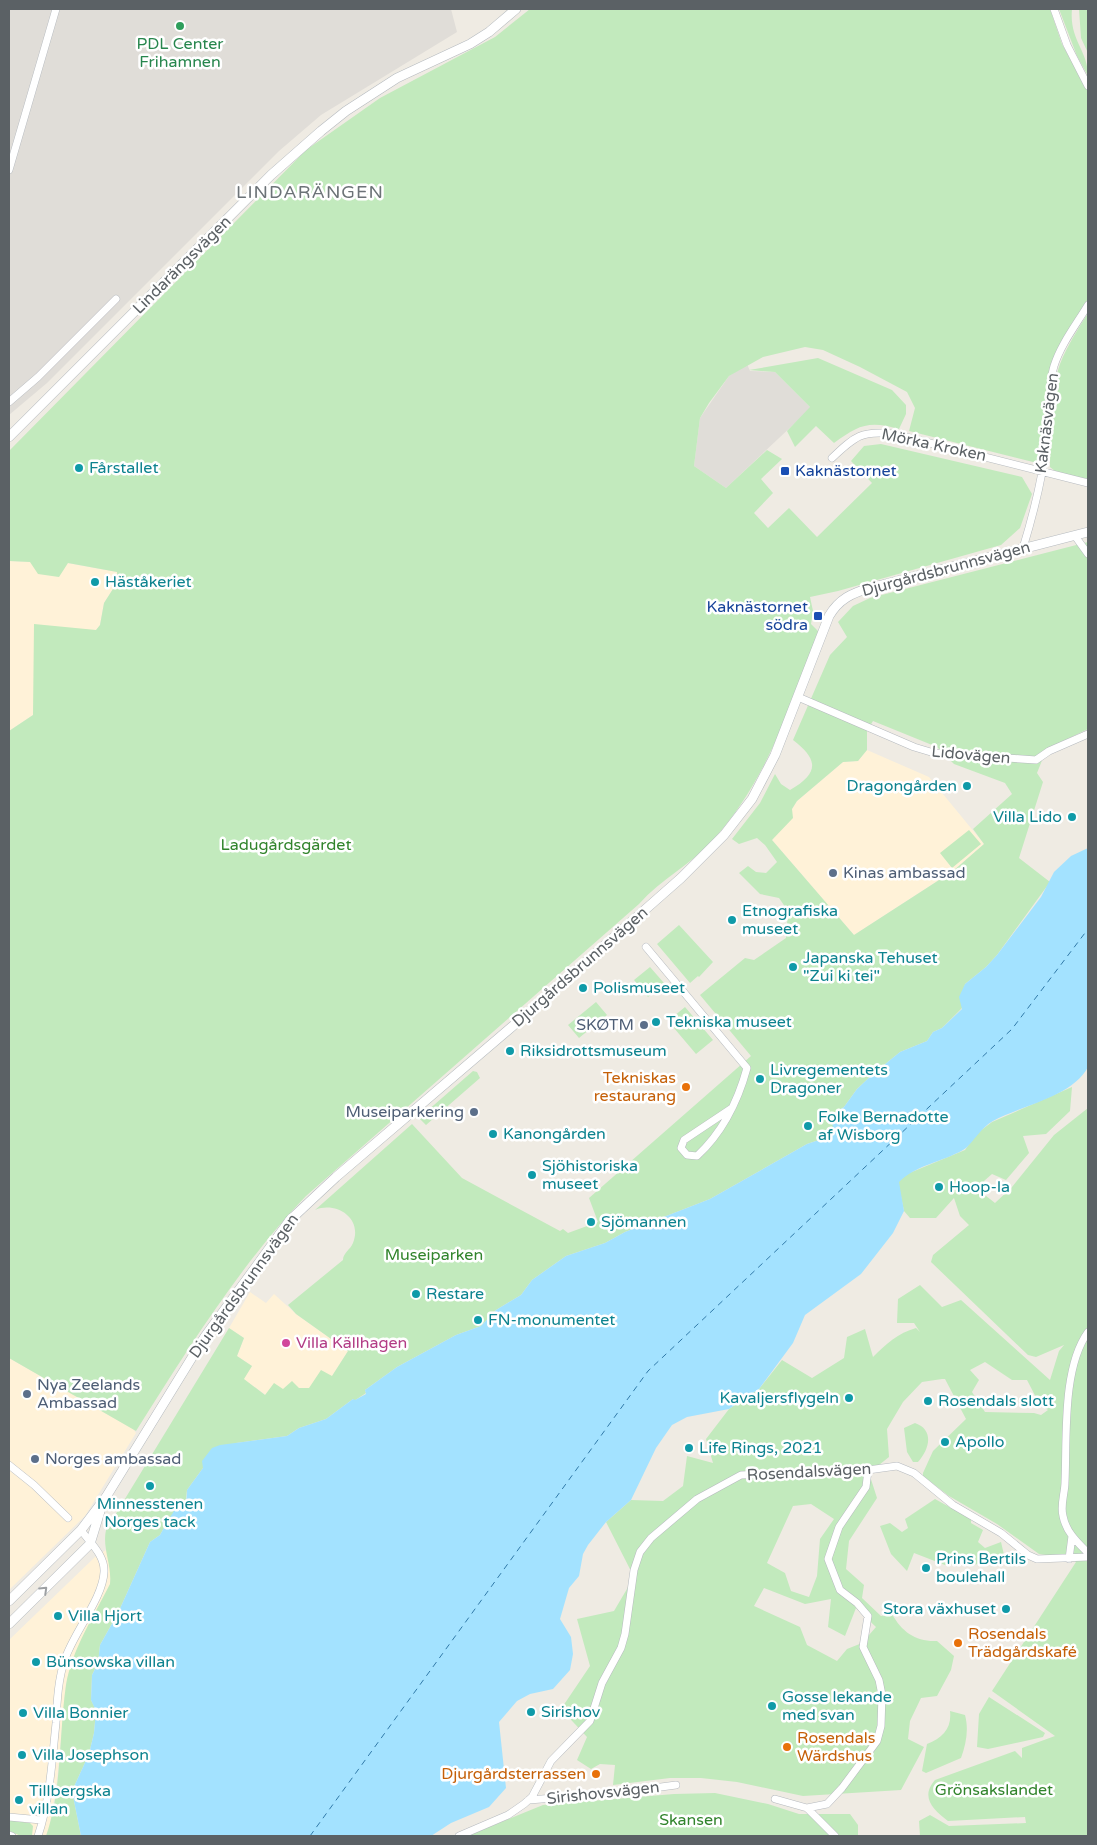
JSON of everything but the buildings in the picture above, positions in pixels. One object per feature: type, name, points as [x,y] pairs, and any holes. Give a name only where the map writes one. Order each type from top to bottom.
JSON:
[{"type":"street","points":[[9,170],[56,9]]},
{"type":"street","name":"Lindarängsvägen","points":[[9,437],[271,175],[321,130],[346,111],[397,78],[470,44],[489,32],[516,9]]},
{"type":"street","points":[[1054,9],[1067,45],[1088,86]]},
{"type":"street","points":[[9,402],[38,377],[116,300]]},
{"type":"street","name":"Kaknäsvägen","points":[[1023,548],[1043,470],[1048,436],[1049,391],[1054,366],[1066,340],[1088,306]]},
{"type":"street","name":"Mörka Kroken","points":[[832,458],[855,437],[874,432],[894,434],[1043,470],[1088,483]]},
{"type":"street","name":"Djurgårdsbrunnsvägen","points":[[106,1497],[204,1338],[290,1220],[336,1177],[528,1013],[706,855],[724,835],[752,799],[775,755],[833,608],[846,597],[870,588],[1088,532]]},
{"type":"street","points":[[1076,536],[1088,554]]},
{"type":"street","name":"Lidovägen","points":[[798,698],[934,754],[1036,760],[1049,751],[1088,734]]},
{"type":"street","points":[[646,947],[747,1068],[740,1093],[732,1108],[712,1143],[697,1156],[687,1154],[681,1148],[684,1140],[732,1108]]},
{"type":"street","points":[[1088,1332],[1076,1351],[1064,1433],[1066,1480],[1062,1514],[1072,1536],[1088,1555]]},
{"type":"street","points":[[9,1465],[34,1485],[68,1518]]},
{"type":"street","name":"Rosendalsvägen","points":[[460,1836],[514,1812],[529,1800],[550,1761],[583,1729],[592,1716],[602,1683],[615,1662],[626,1634],[637,1560],[658,1530],[697,1500],[741,1475],[868,1470],[897,1466],[908,1469],[946,1500],[1001,1533],[1037,1559],[1069,1559],[1088,1555]]},
{"type":"street","points":[[775,1799],[808,1808],[827,1804],[842,1788],[878,1741],[881,1726],[882,1696],[878,1680],[863,1647],[868,1616],[857,1603],[840,1590],[828,1559],[839,1527],[866,1487],[868,1470]]},
{"type":"street","points":[[9,1601],[81,1530],[106,1497]]},
{"type":"street","points":[[9,1624],[90,1544],[106,1497]]},
{"type":"street","points":[[38,1836],[51,1774],[58,1693],[64,1660],[103,1580],[103,1560],[81,1530]]},
{"type":"street","points":[[1069,1559],[1072,1536]]},
{"type":"street","name":"Sirishovsvägen","points":[[529,1800],[624,1793],[676,1785]]},
{"type":"street","points":[[808,1808],[835,1836]]},
{"type":"street","points":[[9,1817],[41,1820]]},
{"type":"shaded area","points":[[9,9],[451,9],[457,32],[321,115],[279,151],[47,383],[9,415]]},
{"type":"shaded area","points":[[747,364],[750,371],[775,372],[811,408],[726,488],[694,466],[700,418],[729,376]]},
{"type":"shaded area","points":[[9,561],[67,563],[117,572],[118,581],[104,603],[100,625],[33,715],[9,731]]},
{"type":"shaded area","points":[[867,750],[929,777],[984,844],[953,871],[854,935],[772,840],[797,801],[843,762],[858,761]]},
{"type":"shaded area","points":[[250,1292],[266,1303],[274,1294],[296,1314],[348,1351],[332,1376],[310,1388],[283,1389],[266,1395],[243,1379],[252,1366],[237,1356],[244,1338],[229,1328]]},
{"type":"shaded area","points":[[9,1358],[133,1429],[136,1433],[85,1516],[9,1590]]},
{"type":"shaded area","points":[[106,1550],[112,1571],[110,1584],[77,1649],[66,1684],[57,1781],[49,1830],[46,1836],[9,1836],[9,1640],[95,1557]]},
{"type":"green space","name":"Ladugårdsgärdet","points":[[530,9],[1050,9],[1062,44],[1088,92],[1088,299],[1052,361],[1045,399],[1045,433],[1041,461],[1037,463],[909,431],[915,408],[907,392],[823,350],[805,347],[763,357],[729,376],[700,418],[694,466],[726,488],[767,450],[782,459],[761,479],[773,493],[754,513],[768,528],[789,508],[817,537],[872,483],[851,461],[864,446],[881,444],[1022,477],[1032,494],[1020,528],[1001,545],[838,591],[810,597],[813,611],[811,624],[819,632],[787,714],[776,740],[749,791],[714,839],[306,1196],[236,1279],[136,1431],[9,1358],[9,731],[33,715],[34,624],[96,630],[100,625],[104,603],[118,581],[117,572],[68,563],[59,577],[38,574],[30,562],[9,561],[9,451],[306,150],[380,98],[495,37]]},
{"type":"green space","points":[[1059,9],[1072,9],[1073,29],[1085,59],[1088,76],[1077,56]]},
{"type":"green space","points":[[1079,9],[1088,9],[1088,53],[1081,38]]},
{"type":"green space","points":[[1088,313],[1088,479],[1056,472],[1050,467],[1050,461],[1051,412],[1056,375],[1066,351]]},
{"type":"green space","points":[[818,358],[892,390],[906,405],[906,414],[899,429],[880,425],[864,426],[857,428],[834,443],[816,426],[795,447],[787,431],[810,407],[775,372],[749,370]]},
{"type":"green space","name":"Museiparken","points":[[1088,542],[1088,729],[1057,744],[1045,753],[1037,773],[1043,782],[1019,858],[1050,882],[997,955],[986,967],[965,984],[962,1008],[942,1028],[933,1032],[927,1041],[900,1052],[873,1074],[857,1089],[844,1107],[833,1114],[833,1127],[819,1140],[807,1144],[710,1199],[625,1232],[605,1243],[566,1256],[532,1280],[521,1295],[496,1310],[481,1326],[456,1335],[397,1367],[365,1390],[366,1393],[354,1401],[353,1399],[326,1419],[299,1428],[287,1436],[236,1443],[203,1468],[187,1490],[185,1507],[179,1503],[169,1527],[165,1526],[160,1535],[150,1542],[118,1613],[100,1645],[98,1663],[92,1675],[91,1700],[96,1710],[94,1733],[89,1754],[72,1791],[81,1836],[46,1836],[58,1781],[64,1703],[69,1672],[84,1633],[110,1584],[110,1570],[105,1543],[106,1530],[229,1328],[244,1338],[237,1356],[252,1366],[244,1379],[265,1395],[274,1383],[283,1389],[292,1381],[299,1388],[309,1388],[321,1370],[332,1376],[348,1351],[296,1314],[288,1305],[343,1260],[344,1255],[353,1243],[354,1226],[346,1214],[331,1208],[315,1210],[412,1124],[462,1178],[560,1231],[563,1229],[568,1233],[598,1222],[589,1198],[751,1056],[700,995],[745,958],[754,960],[786,938],[788,911],[779,898],[760,894],[739,873],[748,866],[756,872],[766,873],[777,862],[765,845],[757,838],[739,844],[732,839],[760,803],[775,774],[781,784],[790,790],[807,778],[811,772],[811,760],[807,753],[793,740],[830,655],[847,637],[838,622],[853,606],[870,598]],"holes":[[[873,721],[937,747],[954,764],[1005,783],[1012,794],[973,829],[984,844],[953,871],[854,935],[772,840],[793,818],[792,809],[797,801],[843,762],[858,761],[867,750],[867,731]]]},
{"type":"green space","points":[[969,830],[981,844],[952,868],[940,853]]},
{"type":"green space","points":[[679,925],[713,962],[699,977],[690,983],[657,944]]},
{"type":"green space","points":[[650,967],[664,983],[648,997],[634,980]]},
{"type":"green space","points":[[596,1002],[607,1015],[579,1038],[568,1025]]},
{"type":"green space","points":[[685,1007],[713,1040],[696,1054],[668,1021]]},
{"type":"green space","points":[[473,1071],[477,1072],[480,1078],[426,1125],[419,1118]]},
{"type":"green space","name":"Grönsakslandet","points":[[1072,1087],[1070,1111],[1046,1134],[1023,1136],[1029,1153],[1006,1180],[992,1174],[976,1188],[995,1203],[1012,1187],[1054,1135],[1088,1108],[1088,1836],[920,1836],[919,1821],[930,1815],[949,1826],[1026,1823],[1025,1817],[948,1821],[933,1808],[930,1803],[929,1792],[935,1780],[1015,1751],[1022,1758],[1022,1748],[1055,1736],[992,1691],[1076,1562],[1067,1553],[1060,1557],[1039,1554],[997,1524],[949,1496],[923,1476],[933,1451],[966,1419],[945,1379],[922,1382],[903,1402],[887,1429],[889,1457],[869,1473],[877,1498],[849,1541],[846,1569],[864,1585],[862,1598],[881,1616],[892,1614],[900,1626],[910,1635],[923,1640],[937,1641],[954,1656],[951,1670],[937,1696],[921,1698],[910,1721],[908,1739],[924,1747],[901,1790],[803,1796],[737,1782],[701,1778],[670,1778],[613,1785],[615,1765],[600,1764],[591,1769],[577,1760],[587,1737],[561,1709],[590,1666],[577,1619],[614,1611],[634,1577],[606,1522],[631,1500],[663,1501],[683,1486],[687,1456],[713,1463],[706,1439],[729,1409],[759,1389],[782,1360],[812,1378],[844,1358],[847,1337],[865,1329],[873,1357],[898,1336],[916,1328],[920,1332],[914,1323],[897,1323],[898,1299],[920,1285],[942,1307],[961,1300],[1050,1380],[1059,1351],[1064,1345],[1036,1357],[1028,1355],[931,1262],[933,1255],[969,1225],[960,1216],[954,1198],[936,1218],[910,1218],[904,1211],[898,1182],[907,1174],[965,1150],[976,1134],[992,1122]],"holes":[[[985,1362],[1012,1380],[1027,1380],[1040,1405],[1048,1410],[1041,1415],[1034,1413],[985,1412],[972,1392],[979,1380],[970,1370]],[[811,1504],[834,1519],[820,1539],[817,1576],[809,1597],[791,1591],[785,1573],[767,1563],[793,1506]],[[764,1588],[805,1604],[831,1599],[828,1627],[845,1636],[856,1608],[876,1627],[862,1643],[847,1649],[837,1661],[807,1645],[800,1627],[754,1606]]]},
{"type":"green space","points":[[915,1423],[921,1426],[928,1435],[925,1452],[918,1462],[913,1462],[907,1452],[904,1428]]},
{"type":"green space","points":[[935,1499],[971,1519],[971,1523],[983,1530],[978,1542],[985,1548],[1001,1542],[1005,1559],[998,1566],[986,1564],[945,1565],[914,1553],[907,1571],[891,1554],[880,1526],[890,1523],[902,1532],[908,1528],[905,1519]]},
{"type":"green space","points":[[989,1697],[1045,1733],[1043,1737],[988,1749],[977,1747],[979,1714]]},
{"type":"green space","points":[[950,1711],[965,1715],[966,1737],[961,1758],[926,1773],[922,1771],[927,1744],[938,1739],[945,1732],[950,1722]]},
{"type":"green space","name":"Skansen","points":[[715,1793],[768,1804],[799,1814],[850,1814],[858,1825],[858,1836],[467,1836],[543,1805],[674,1794]]},
{"type":"green space","points":[[9,1820],[30,1823],[33,1826],[32,1836],[21,1836],[9,1831]]},
{"type":"water","points":[[1088,848],[1088,1067],[1081,1077],[1059,1093],[993,1121],[963,1150],[913,1172],[899,1182],[904,1211],[893,1233],[861,1274],[805,1315],[793,1343],[759,1389],[729,1409],[687,1417],[672,1425],[656,1448],[631,1500],[606,1522],[583,1554],[579,1576],[569,1588],[560,1619],[571,1637],[573,1654],[570,1670],[553,1689],[530,1694],[517,1701],[499,1722],[506,1788],[489,1807],[451,1823],[431,1836],[81,1836],[72,1791],[89,1754],[94,1733],[96,1711],[91,1700],[92,1675],[98,1663],[100,1645],[118,1613],[150,1542],[160,1535],[165,1526],[169,1527],[169,1519],[179,1503],[186,1507],[187,1490],[203,1468],[202,1461],[212,1448],[220,1445],[287,1436],[299,1428],[326,1419],[353,1399],[355,1400],[366,1394],[365,1390],[397,1367],[456,1335],[481,1326],[496,1310],[521,1295],[532,1280],[566,1256],[605,1243],[625,1232],[710,1199],[807,1144],[819,1140],[833,1127],[831,1119],[833,1114],[844,1107],[857,1089],[873,1074],[900,1052],[927,1041],[933,1032],[942,1028],[962,1009],[959,997],[965,984],[986,967],[997,955],[1041,897],[1054,872],[1071,856]]},
{"type":"ferry route","points":[[310,1836],[648,1371],[1012,1029],[1088,929]]},
{"type":"place","name":"PDL Center Frihamnen","points":[[180,26]]},
{"type":"place","name":"Fårstallet","points":[[79,468]]},
{"type":"place","name":"Kaknästornet","points":[[785,471]]},
{"type":"place","name":"Häståkeriet","points":[[95,582]]},
{"type":"place","name":"Kaknästornet södra","points":[[818,616]]},
{"type":"place","name":"Dragongården","points":[[967,786]]},
{"type":"place","name":"Villa Lido","points":[[1072,817]]},
{"type":"place","name":"Kinas ambassad","points":[[833,873]]},
{"type":"place","name":"Etnografiska museet","points":[[732,920]]},
{"type":"place","name":"Japanska Tehuset \"Zui ki tei\"","points":[[793,967]]},
{"type":"place","name":"Polismuseet","points":[[583,988]]},
{"type":"place","name":"Tekniska museet","points":[[656,1022]]},
{"type":"place","name":"SKØTM","points":[[644,1025]]},
{"type":"place","name":"Riksidrottsmuseum","points":[[510,1051]]},
{"type":"place","name":"Livregementets Dragoner","points":[[760,1079]]},
{"type":"place","name":"Tekniskas restaurang","points":[[686,1087]]},
{"type":"place","name":"Museiparkering","points":[[474,1112]]},
{"type":"place","name":"Folke Bernadotte af Wisborg","points":[[808,1126]]},
{"type":"place","name":"Kanongården","points":[[493,1134]]},
{"type":"place","name":"Sjöhistoriska museet","points":[[532,1175]]},
{"type":"place","name":"Hoop-la","points":[[939,1187]]},
{"type":"place","name":"Sjömannen","points":[[591,1222]]},
{"type":"place","name":"Restare","points":[[416,1294]]},
{"type":"place","name":"FN-monumentet","points":[[478,1320]]},
{"type":"place","name":"Villa Källhagen","points":[[286,1343]]},
{"type":"place","name":"Nya Zeelands Ambassad","points":[[27,1394]]},
{"type":"place","name":"Kavaljersflygeln","points":[[849,1398]]},
{"type":"place","name":"Rosendals slott","points":[[928,1401]]},
{"type":"place","name":"Apollo","points":[[945,1442]]},
{"type":"place","name":"Life Rings, 2021","points":[[689,1448]]},
{"type":"place","name":"Norges ambassad","points":[[35,1459]]},
{"type":"place","name":"Minnesstenen Norges tack","points":[[150,1486]]},
{"type":"place","name":"Prins Bertils boulehall","points":[[926,1568]]},
{"type":"place","name":"Stora växhuset","points":[[1006,1609]]},
{"type":"place","name":"Villa Hjort","points":[[58,1616]]},
{"type":"place","name":"Rosendals Trädgårdskafé","points":[[958,1643]]},
{"type":"place","name":"Bünsowska villan","points":[[36,1662]]},
{"type":"place","name":"Gosse lekande med svan","points":[[772,1706]]},
{"type":"place","name":"Sirishov","points":[[531,1712]]},
{"type":"place","name":"Villa Bonnier","points":[[23,1713]]},
{"type":"place","name":"Rosendals Wärdshus","points":[[787,1747]]},
{"type":"place","name":"Villa Josephson","points":[[22,1755]]},
{"type":"place","name":"Djurgårdsterrassen","points":[[596,1774]]},
{"type":"place","name":"Tillbergska villan","points":[[19,1800]]},
{"type":"district","name":"LINDARÄNGEN","points":[[310,192]]}]
